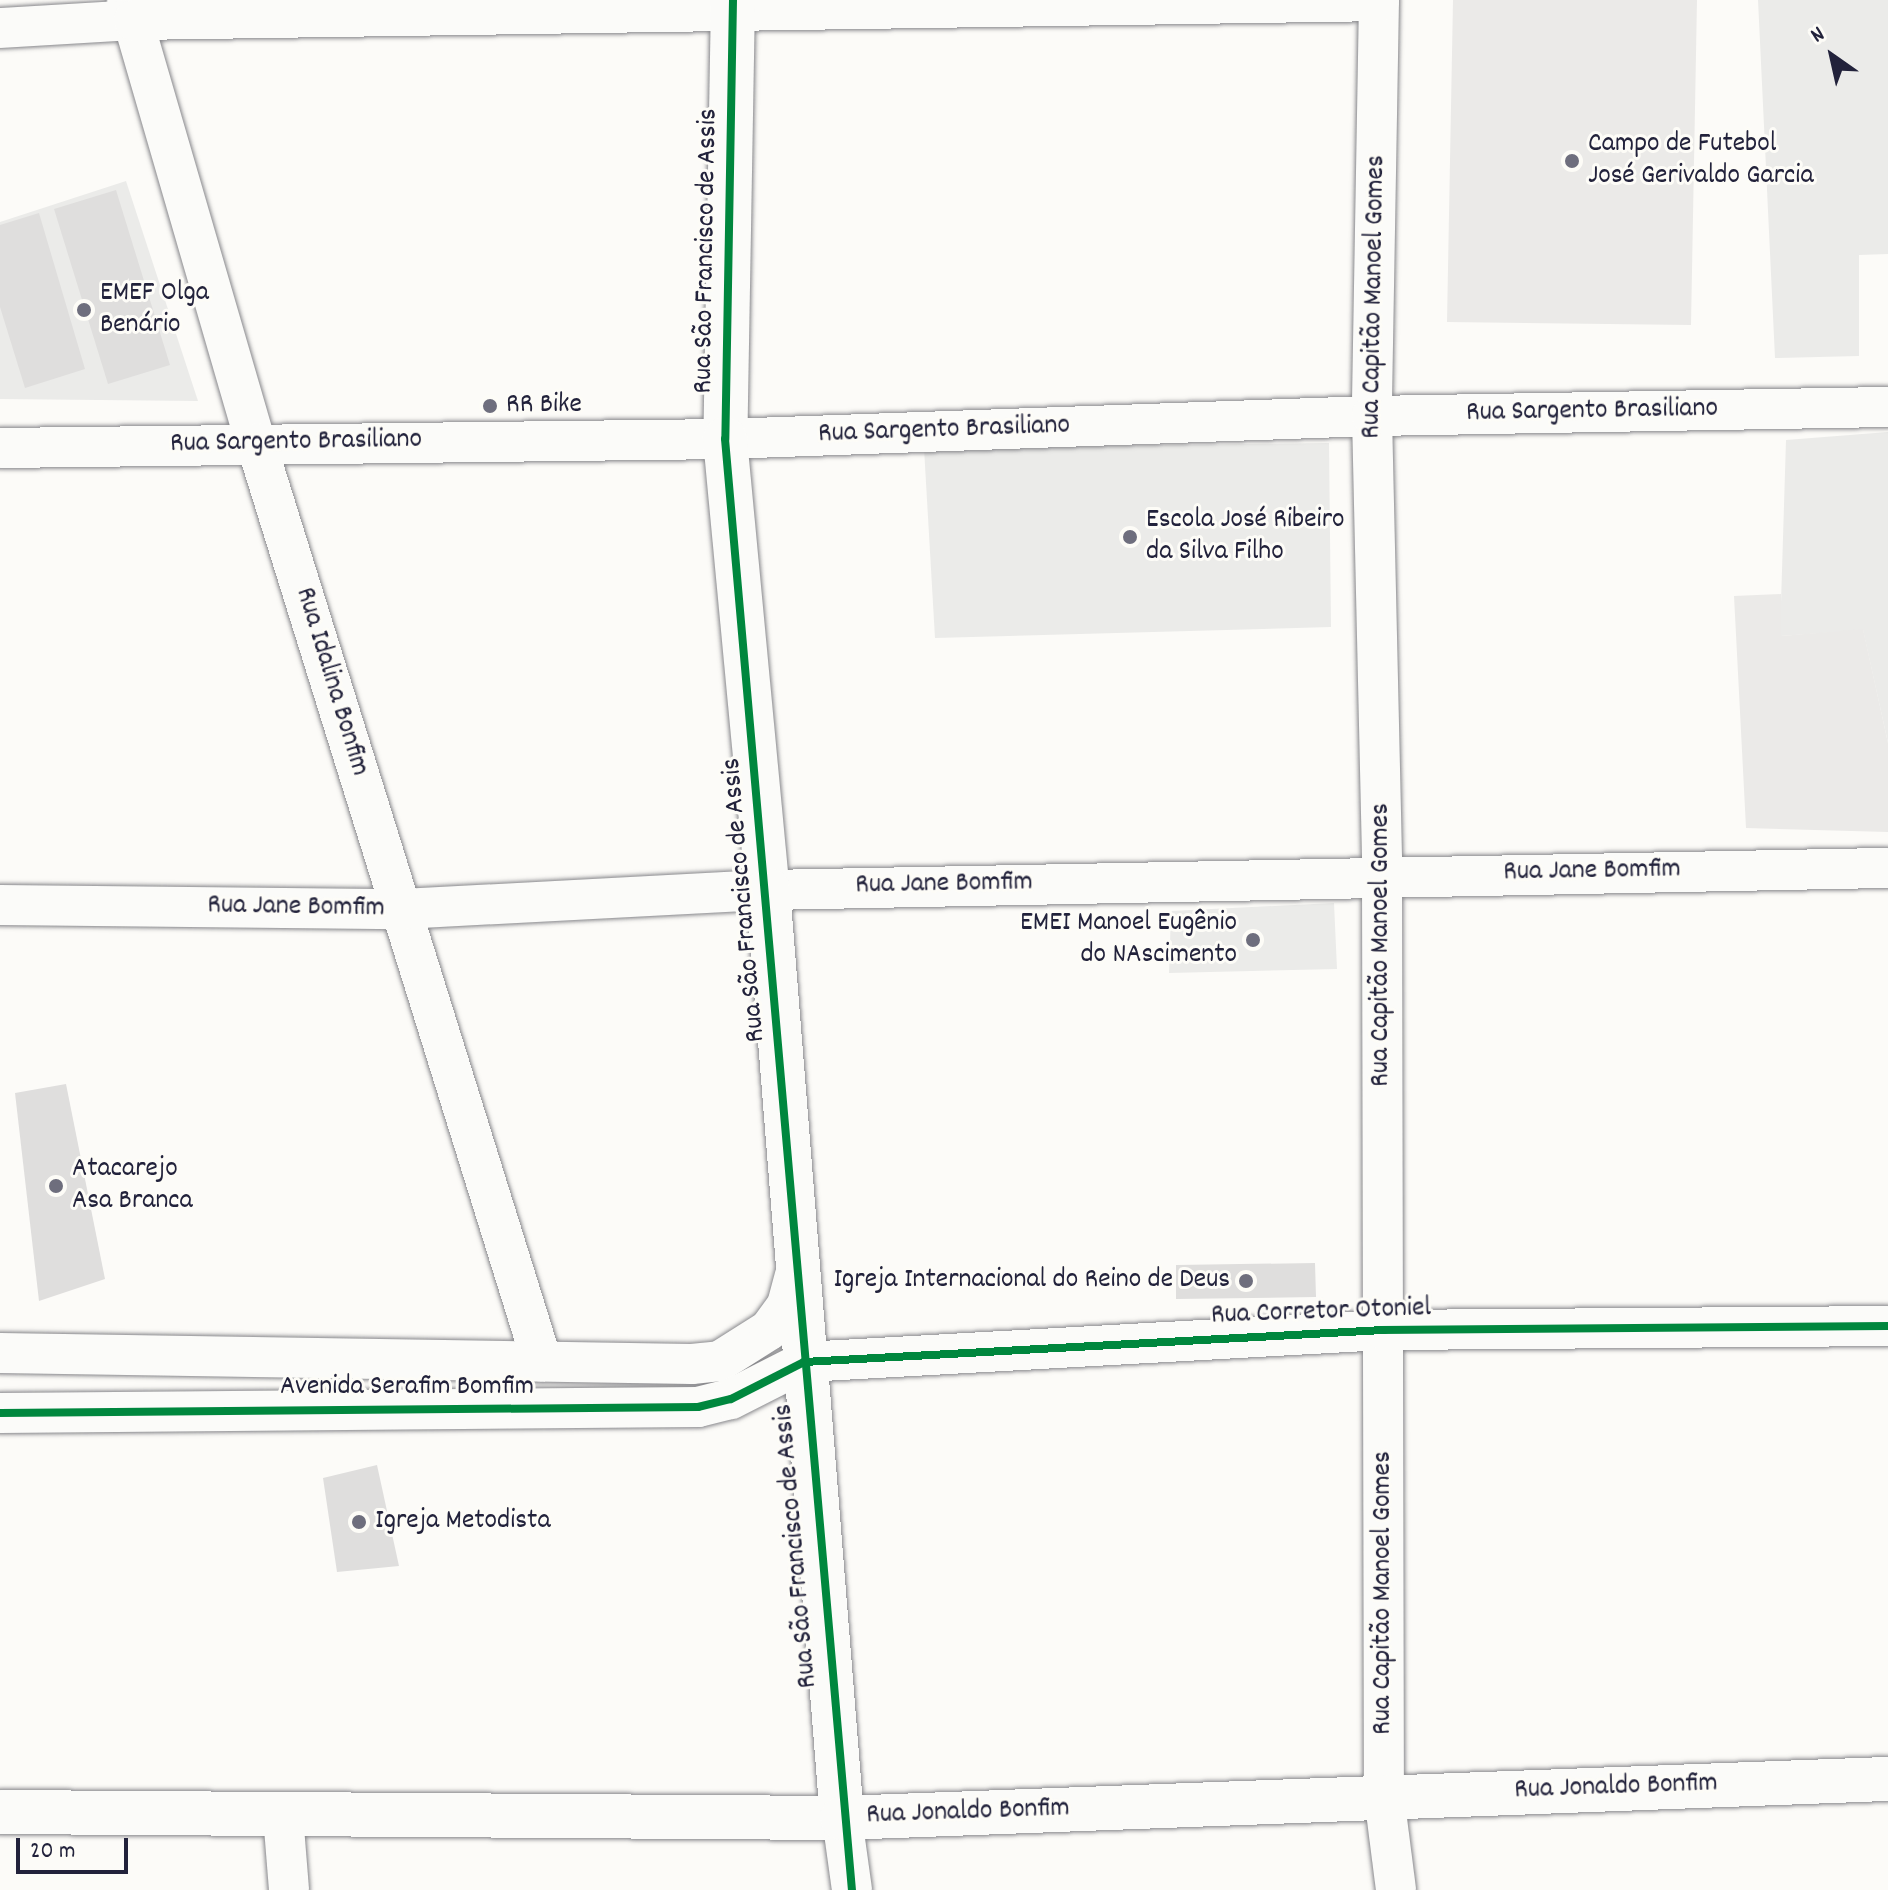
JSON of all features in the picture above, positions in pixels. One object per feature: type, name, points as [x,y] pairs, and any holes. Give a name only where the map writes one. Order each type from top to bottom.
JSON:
[{"type":"street","points":[[0,28],[130,10],[1379,0]]},
{"type":"street","name":"Rua Capitão Manoel Gomes","points":[[1379,0],[1372,416],[1382,874],[1384,1796],[1396,1890]]},
{"type":"street","name":"Rua São Francisco de Assis","points":[[733,6],[725,439],[768,890],[795,1276],[842,1818],[852,1890]]},
{"type":"street","name":"Rua Idalina Bonfim","points":[[130,10],[256,443],[542,1362]]},
{"type":"street","name":"Rua Sargento Brasiliano","points":[[0,448],[725,439],[1372,416],[1888,407]]},
{"type":"street","name":"Rua Jane Bomfim","points":[[0,905],[402,909],[768,890],[1382,874],[1888,868]]},
{"type":"street","name":"Avenida Serafim Bomfim","points":[[0,1353],[542,1362],[720,1361],[769,1330],[787,1305],[795,1276]]},
{"type":"street","name":"Rua Corretor Otoniel","points":[[804,1362],[1384,1330],[1888,1326]]},
{"type":"street","name":"Avenida Serafim Bomfim","points":[[0,1413],[698,1407],[731,1399],[804,1362]]},
{"type":"street","name":"Rua Jonaldo Bonfim","points":[[0,1812],[842,1818],[1888,1779]]},
{"type":"street","points":[[283,1815],[289,1890]]},
{"type":"shaded area","name":"Campo de Futebol José Gerivaldo Garcia","points":[[1453,0],[1697,0],[1691,325],[1447,322]]},
{"type":"shaded area","points":[[1758,0],[1888,0],[1888,254],[1859,255],[1859,356],[1775,358]]},
{"type":"shaded area","name":"EMEF Olga Benário","points":[[126,181],[198,401],[0,399],[0,222]]},
{"type":"shaded area","points":[[1888,432],[1888,743],[1863,630],[1781,636],[1781,603],[1786,440]]},
{"type":"shaded area","name":"Escola José Ribeiro da Silva Filho","points":[[1329,443],[1331,627],[935,638],[924,448]]},
{"type":"shaded area","points":[[1781,594],[1781,636],[1863,629],[1888,743],[1888,832],[1746,828],[1734,596]]},
{"type":"shaded area","name":"EMEI Manoel Eugênio do NAscimento","points":[[1334,903],[1337,969],[1169,973],[1171,911]]},
{"type":"building","points":[[116,190],[170,365],[108,384],[54,209]]},
{"type":"building","points":[[39,213],[85,369],[25,388],[0,307],[0,225]]},
{"type":"building","name":"Atacarejo Asa Branca","points":[[66,1084],[105,1279],[39,1301],[15,1093]]},
{"type":"building","name":"Igreja Internacional do Reino de Deus","points":[[1315,1263],[1316,1297],[1176,1299],[1176,1265]]},
{"type":"building","name":"Igreja Metodista","points":[[377,1465],[399,1566],[337,1572],[323,1478]]},
{"type":"cycle path","points":[[733,0],[725,439],[852,1890]]},
{"type":"cycle path","points":[[0,1413],[698,1407],[731,1399],[804,1362],[1384,1330],[1888,1326]]},
{"type":"place","name":"Campo de Futebol José Gerivaldo Garcia","points":[[1572,161]]},
{"type":"place","name":"EMEF Olga Benário","points":[[84,310]]},
{"type":"place","name":"RR Bike","points":[[490,406]]},
{"type":"place","name":"Escola José Ribeiro da Silva Filho","points":[[1130,537]]},
{"type":"place","name":"EMEI Manoel Eugênio do NAscimento","points":[[1253,940]]},
{"type":"place","name":"Atacarejo Asa Branca","points":[[56,1186]]},
{"type":"place","name":"Igreja Internacional do Reino de Deus","points":[[1246,1281]]},
{"type":"place","name":"Igreja Metodista","points":[[359,1522]]}]
